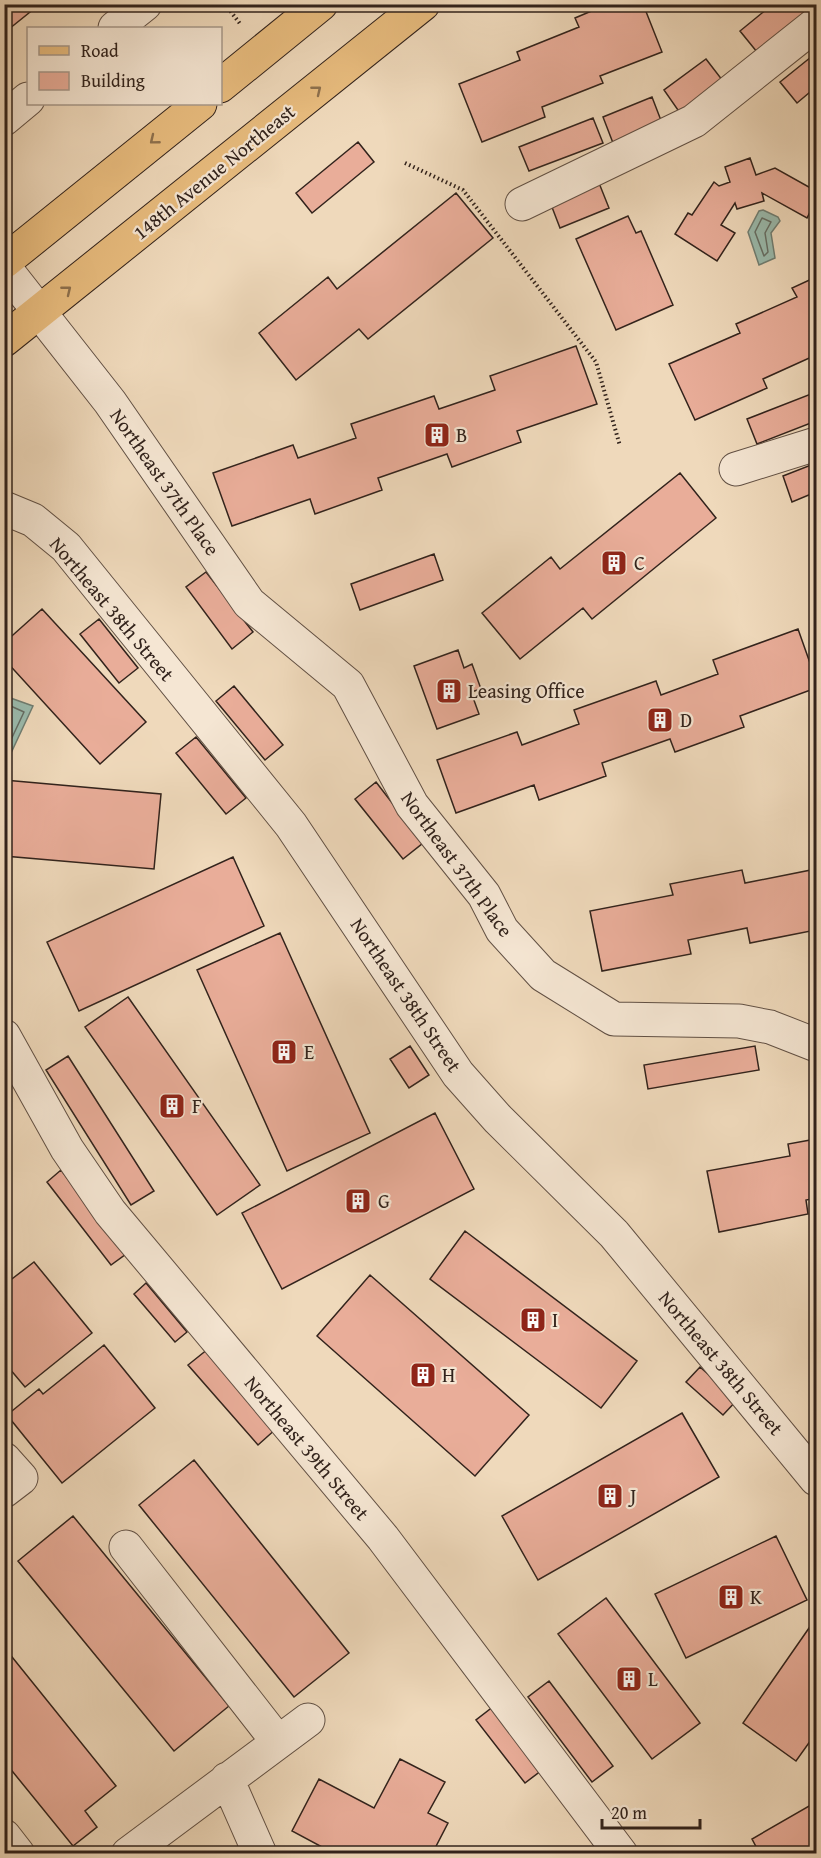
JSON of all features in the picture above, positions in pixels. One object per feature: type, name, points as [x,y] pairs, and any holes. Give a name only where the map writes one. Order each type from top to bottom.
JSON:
[{"type":"main road","points":[[222,85],[321,4]]},
{"type":"main road","name":"148th Avenue Northeast","points":[[4,340],[423,4]]},
{"type":"main road","points":[[4,262],[199,105]]},
{"type":"street","points":[[116,27],[145,4]]},
{"type":"street","points":[[522,204],[694,121],[816,24]]},
{"type":"street","points":[[4,119],[27,100]]},
{"type":"street","name":"Northeast 37th Place","points":[[4,267],[110,402],[249,603],[348,685],[412,805],[484,895],[502,930],[543,975],[614,1019],[739,1021],[770,1027],[816,1045]]},
{"type":"street","points":[[736,469],[816,444]]},
{"type":"street","name":"Northeast 38th Street","points":[[4,508],[33,520],[66,547],[291,825],[458,1074],[498,1119],[614,1234],[816,1479]]},
{"type":"street","name":"Northeast 39th Street","points":[[4,1036],[67,1149],[110,1212],[383,1538],[621,1854]]},
{"type":"street","points":[[4,1459],[21,1478],[4,1491]]},
{"type":"street","points":[[126,1547],[278,1742]]},
{"type":"street","points":[[128,1854],[308,1720]]},
{"type":"street","points":[[227,1779],[260,1854]]},
{"type":"street","points":[[4,1836],[18,1854]]},
{"type":"path","points":[[225,4],[241,25]]},
{"type":"path","points":[[405,163],[463,190],[596,362],[620,446]]},
{"type":"water","points":[[763,210],[778,217],[780,221],[771,233],[775,258],[759,265],[748,232],[759,211]]},
{"type":"water","points":[[5,696],[33,706],[11,753],[5,751]]},
{"type":"building","points":[[4,4],[40,4],[4,33]]},
{"type":"building","points":[[608,4],[643,4],[662,52],[600,76],[603,83],[542,107],[545,117],[482,142],[459,84],[520,60],[517,52],[579,27],[575,18]]},
{"type":"building","points":[[773,4],[816,4],[757,52],[740,31]]},
{"type":"building","points":[[816,53],[816,87],[797,103],[780,82]]},
{"type":"building","points":[[706,59],[723,81],[680,113],[664,90]]},
{"type":"building","points":[[652,97],[662,123],[613,143],[603,117]]},
{"type":"building","points":[[593,118],[603,143],[529,171],[519,147]]},
{"type":"building","points":[[358,142],[374,162],[312,213],[296,193]]},
{"type":"building","points":[[750,158],[756,175],[775,168],[816,191],[816,200],[807,218],[762,193],[764,201],[737,209],[735,203],[721,225],[735,233],[717,261],[675,234],[688,213],[692,215],[714,182],[719,186],[730,182],[725,167]]},
{"type":"building","points":[[599,183],[609,208],[560,228],[550,202]]},
{"type":"building","points":[[456,193],[493,238],[368,339],[359,329],[296,380],[259,333],[328,277],[337,289]]},
{"type":"building","points":[[628,216],[636,233],[641,231],[673,305],[616,330],[576,239]]},
{"type":"building","points":[[816,277],[816,355],[763,379],[767,388],[695,420],[669,364],[740,333],[736,324],[797,297],[792,288]]},
{"type":"building","name":"B","points":[[576,346],[597,404],[517,431],[521,442],[452,467],[447,454],[378,478],[382,490],[315,514],[310,499],[232,526],[213,473],[293,445],[298,458],[356,438],[351,424],[434,396],[439,409],[495,390],[490,376]]},
{"type":"building","points":[[816,392],[816,421],[757,444],[747,419]]},
{"type":"building","points":[[816,463],[816,492],[792,502],[783,476]]},
{"type":"building","name":"C","points":[[680,473],[716,518],[592,619],[583,608],[520,659],[482,613],[551,557],[560,569]]},
{"type":"building","points":[[434,554],[443,580],[360,610],[351,584]]},
{"type":"building","points":[[206,572],[253,632],[232,649],[186,587]]},
{"type":"building","points":[[42,609],[146,722],[100,764],[4,659],[4,643]]},
{"type":"building","points":[[99,619],[138,668],[119,683],[80,634]]},
{"type":"building","name":"D","points":[[798,629],[816,680],[816,688],[740,716],[744,727],[675,752],[670,739],[602,763],[606,776],[539,800],[534,785],[456,813],[437,760],[517,732],[522,745],[579,724],[574,710],[656,681],[661,695],[718,674],[713,660]]},
{"type":"building","name":"Leasing Office","points":[[458,650],[464,668],[472,664],[481,689],[471,692],[479,714],[437,729],[414,666]]},
{"type":"building","points":[[234,686],[283,745],[265,760],[216,701]]},
{"type":"building","points":[[196,737],[246,798],[226,814],[176,753]]},
{"type":"building","points":[[4,780],[161,794],[154,869],[4,856]]},
{"type":"building","points":[[376,782],[423,843],[403,859],[355,799]]},
{"type":"building","points":[[233,857],[264,926],[79,1011],[47,942]]},
{"type":"building","points":[[816,869],[816,930],[750,943],[747,928],[688,940],[691,954],[602,971],[590,911],[673,895],[670,884],[742,870],[745,883]]},
{"type":"building","name":"E","points":[[280,933],[370,1133],[287,1171],[197,970]]},
{"type":"building","name":"F","points":[[128,997],[260,1185],[217,1215],[85,1027]]},
{"type":"building","points":[[410,1046],[429,1075],[409,1088],[390,1059]]},
{"type":"building","points":[[755,1046],[759,1070],[648,1089],[644,1065]]},
{"type":"building","points":[[68,1056],[154,1191],[131,1205],[46,1070]]},
{"type":"building","name":"G","points":[[435,1113],[474,1189],[282,1289],[242,1213]]},
{"type":"building","points":[[816,1139],[816,1198],[806,1200],[808,1214],[719,1232],[707,1171],[790,1156],[788,1144]]},
{"type":"building","points":[[61,1170],[126,1254],[111,1265],[47,1182]]},
{"type":"building","name":"I","points":[[465,1231],[637,1361],[601,1408],[430,1279]]},
{"type":"building","points":[[34,1262],[92,1333],[25,1387],[4,1362],[4,1285]]},
{"type":"building","name":"H","points":[[370,1275],[529,1415],[475,1476],[317,1336]]},
{"type":"building","points":[[146,1283],[187,1332],[175,1342],[134,1294]]},
{"type":"building","points":[[104,1345],[155,1408],[62,1483],[7,1415],[39,1389],[43,1394]]},
{"type":"building","points":[[208,1349],[277,1428],[258,1445],[188,1365]]},
{"type":"building","points":[[700,1367],[737,1400],[723,1415],[686,1382]]},
{"type":"building","name":"J","points":[[682,1413],[719,1477],[538,1580],[502,1516]]},
{"type":"building","points":[[194,1460],[349,1653],[294,1697],[139,1505]]},
{"type":"building","points":[[73,1516],[229,1706],[174,1751],[18,1561]]},
{"type":"building","name":"K","points":[[776,1536],[807,1600],[686,1658],[655,1594]]},
{"type":"building","name":"L","points":[[606,1598],[700,1723],[652,1759],[558,1634]]},
{"type":"building","points":[[816,1618],[816,1733],[796,1761],[743,1723]]},
{"type":"building","points":[[4,1647],[116,1786],[85,1811],[97,1827],[73,1846],[4,1761]]},
{"type":"building","points":[[549,1681],[613,1766],[592,1782],[528,1697]]},
{"type":"building","points":[[494,1706],[542,1770],[525,1783],[476,1720]]},
{"type":"building","points":[[400,1759],[445,1782],[428,1813],[448,1823],[432,1854],[335,1854],[292,1831],[319,1779],[374,1808]]},
{"type":"building","points":[[816,1802],[816,1854],[760,1854],[752,1839]]},
{"type":"place","name":"B","points":[[437,435]]},
{"type":"place","name":"C","points":[[614,563]]},
{"type":"place","name":"Leasing Office","points":[[449,691]]},
{"type":"place","name":"D","points":[[660,720]]},
{"type":"place","name":"E","points":[[284,1052]]},
{"type":"place","name":"F","points":[[172,1106]]},
{"type":"place","name":"G","points":[[358,1201]]},
{"type":"place","name":"I","points":[[533,1320]]},
{"type":"place","name":"H","points":[[423,1375]]},
{"type":"place","name":"J","points":[[610,1496]]},
{"type":"place","name":"K","points":[[731,1597]]},
{"type":"place","name":"L","points":[[629,1679]]}]
